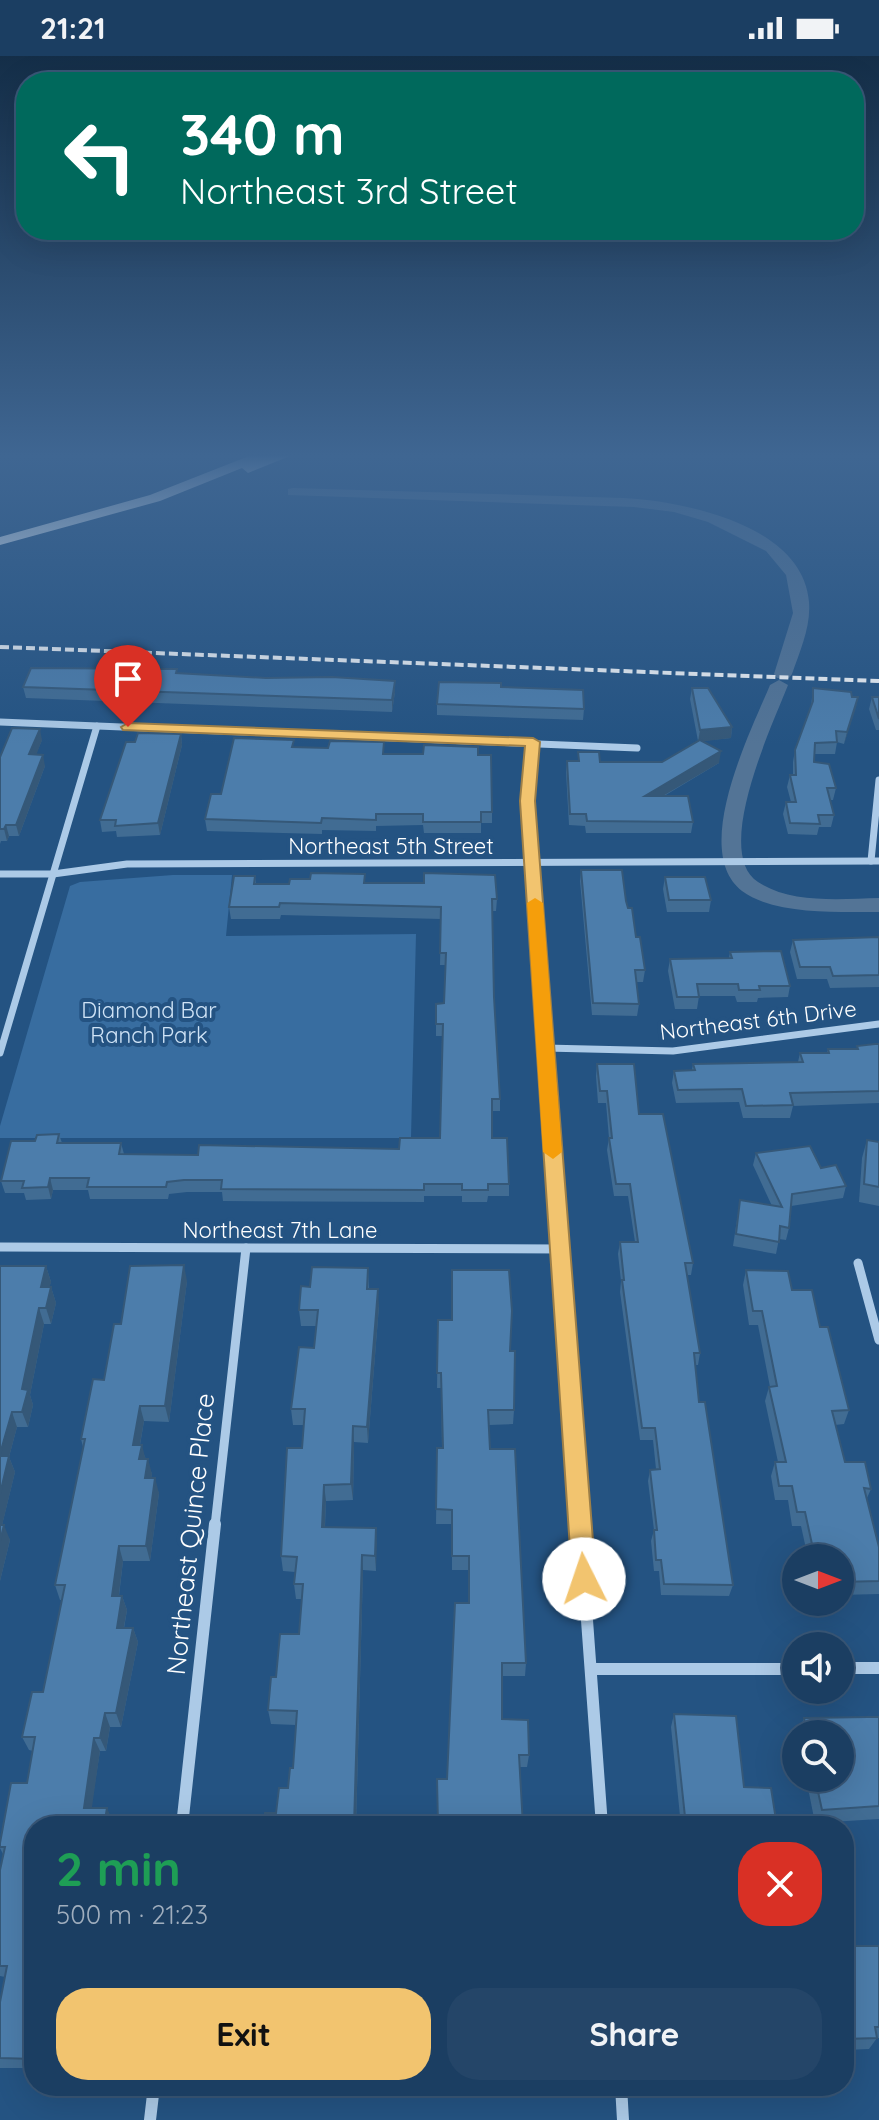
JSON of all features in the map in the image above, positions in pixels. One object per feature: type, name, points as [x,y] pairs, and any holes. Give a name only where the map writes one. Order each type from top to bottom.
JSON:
[{"type":"street","points":[[0,722],[637,748]]},
{"type":"street","points":[[0,1053],[97,726]]},
{"type":"street","points":[[533,742],[527,801],[601,1816]]},
{"type":"street","points":[[875,861],[879,780]]},
{"type":"street","name":"Northeast 5th Street","points":[[0,874],[53,874],[127,864],[875,861]]},
{"type":"street","name":"Northeast 6th Drive","points":[[545,1048],[673,1051],[879,1024]]},
{"type":"street","name":"Northeast 7th Lane","points":[[0,1247],[560,1249]]},
{"type":"street","name":"Northeast Quince Place","points":[[183,1816],[246,1248]]},
{"type":"street","points":[[858,1263],[879,1340]]},
{"type":"street","points":[[854,1668],[879,1668]]},
{"type":"street","points":[[591,1669],[782,1669]]},
{"type":"street","points":[[150,2120],[153,2096]]},
{"type":"street","points":[[622,2096],[623,2120]]},
{"type":"green space","name":"Diamond Bar Ranch Park","points":[[173,875],[232,875],[226,936],[416,934],[411,1138],[0,1138],[0,1126],[70,886],[80,882]]},
{"type":"building","points":[[31,668],[177,669],[176,673],[395,681],[392,700],[23,687]]},
{"type":"building","points":[[439,682],[501,683],[501,687],[583,690],[584,709],[437,704]]},
{"type":"building","points":[[692,688],[708,688],[732,727],[700,730]]},
{"type":"building","points":[[813,688],[851,692],[852,697],[858,697],[847,732],[836,731],[837,742],[815,743],[814,762],[829,764],[836,788],[827,788],[834,815],[818,815],[820,824],[790,823],[786,802],[796,802],[790,775],[796,775],[795,750],[813,701]]},
{"type":"building","points":[[872,697],[879,697],[879,719]]},
{"type":"building","points":[[12,728],[40,729],[29,754],[43,755],[16,825],[6,825],[0,829],[0,757]]},
{"type":"building","points":[[138,733],[181,734],[158,823],[115,826],[116,820],[100,820],[126,742],[135,742]]},
{"type":"building","points":[[234,738],[294,740],[292,747],[328,748],[330,741],[384,742],[383,754],[423,754],[424,745],[478,747],[478,755],[491,755],[492,812],[481,812],[481,822],[423,822],[423,814],[376,814],[376,820],[322,818],[321,823],[205,819],[211,794],[221,794]]},
{"type":"building","points":[[700,740],[721,751],[645,796],[688,796],[693,822],[587,821],[586,814],[570,814],[567,761],[579,761],[578,752],[599,752],[600,762],[662,762]]},
{"type":"building","points":[[581,870],[622,870],[626,901],[628,908],[632,908],[636,937],[640,937],[645,970],[635,970],[639,1004],[593,1003]]},
{"type":"building","points":[[311,873],[365,874],[364,883],[424,883],[424,873],[495,875],[497,899],[492,899],[494,997],[500,1099],[492,1099],[492,1138],[507,1138],[509,1184],[488,1184],[488,1190],[462,1190],[462,1184],[424,1184],[424,1190],[221,1189],[222,1180],[167,1182],[166,1187],[87,1187],[89,1178],[50,1178],[48,1187],[22,1188],[24,1181],[1,1181],[11,1141],[35,1141],[37,1135],[59,1134],[57,1143],[121,1143],[119,1154],[198,1155],[199,1145],[399,1149],[400,1138],[440,1138],[443,1024],[436,1024],[436,1004],[444,1003],[446,953],[440,953],[441,907],[280,903],[279,907],[229,907],[234,876],[255,876],[254,884],[289,884],[290,879],[310,879]]},
{"type":"building","points":[[665,877],[705,877],[711,900],[669,900]]},
{"type":"building","points":[[879,937],[879,975],[833,976],[830,967],[800,967],[793,940]]},
{"type":"building","points":[[781,951],[790,986],[759,986],[760,990],[739,990],[738,984],[697,984],[699,997],[677,997],[670,959],[732,958],[730,952]]},
{"type":"building","points":[[879,1044],[879,1091],[790,1093],[793,1105],[746,1106],[742,1089],[678,1090],[674,1071],[695,1070],[693,1064],[803,1062],[800,1053],[829,1053],[828,1049],[858,1049],[857,1046]]},
{"type":"building","points":[[597,1064],[634,1064],[639,1114],[663,1114],[693,1263],[685,1263],[700,1353],[694,1353],[699,1402],[705,1402],[733,1585],[664,1584],[661,1560],[656,1560],[654,1530],[657,1530],[650,1470],[660,1469],[655,1428],[642,1428],[622,1280],[620,1242],[638,1242],[630,1184],[616,1184],[609,1138],[612,1138],[607,1091],[600,1091]]},
{"type":"building","points":[[867,1140],[879,1142],[879,1187],[864,1184]]},
{"type":"building","points":[[810,1146],[821,1168],[836,1165],[846,1186],[792,1194],[789,1228],[780,1226],[779,1242],[736,1234],[740,1200],[782,1207],[756,1153]]},
{"type":"building","points":[[184,1265],[165,1406],[140,1406],[133,1445],[142,1445],[139,1459],[148,1459],[145,1478],[155,1478],[146,1546],[119,1546],[112,1596],[122,1596],[117,1628],[133,1628],[116,1713],[105,1713],[100,1738],[94,1738],[84,1808],[107,1808],[106,1816],[24,1816],[24,2059],[0,2058],[0,2002],[7,1966],[0,1966],[0,1870],[5,1847],[0,1847],[0,1843],[11,1783],[27,1783],[35,1737],[22,1737],[32,1692],[43,1692],[65,1585],[55,1585],[85,1439],[81,1439],[93,1379],[104,1380],[114,1324],[121,1324],[130,1266]]},
{"type":"building","points":[[0,1266],[46,1266],[41,1287],[51,1287],[46,1308],[39,1308],[22,1389],[28,1390],[22,1412],[12,1412],[0,1454]]},
{"type":"building","points":[[312,1267],[368,1268],[367,1289],[378,1289],[367,1427],[353,1426],[351,1484],[324,1485],[322,1527],[376,1528],[375,1556],[362,1555],[354,1816],[265,1816],[265,1813],[276,1813],[279,1788],[288,1788],[290,1768],[293,1768],[297,1711],[268,1710],[271,1677],[276,1677],[280,1634],[299,1634],[303,1584],[294,1584],[297,1557],[281,1556],[287,1448],[302,1448],[305,1409],[291,1409],[299,1347],[314,1348],[318,1310],[299,1310],[301,1286],[310,1287]]},
{"type":"building","points":[[452,1270],[509,1270],[512,1311],[510,1351],[515,1351],[514,1410],[488,1410],[490,1449],[515,1449],[526,1663],[502,1663],[502,1719],[528,1720],[529,1755],[519,1755],[522,1816],[438,1816],[437,1779],[447,1779],[455,1603],[469,1603],[469,1556],[452,1556],[452,1510],[436,1509],[437,1448],[443,1448],[441,1373],[437,1373],[438,1320],[452,1320]]},
{"type":"building","points":[[746,1270],[788,1271],[792,1290],[812,1290],[820,1327],[828,1327],[849,1410],[832,1411],[845,1462],[865,1462],[871,1489],[864,1488],[879,1547],[879,1581],[854,1582],[854,1544],[812,1544],[805,1512],[797,1512],[792,1486],[779,1486],[775,1462],[786,1462],[769,1387],[777,1386],[762,1311],[753,1311]]},
{"type":"building","points":[[0,1456],[9,1456],[0,1494]]},
{"type":"building","points":[[674,1714],[736,1716],[744,1787],[771,1788],[775,1816],[685,1816]]},
{"type":"building","points":[[879,1717],[879,1806],[822,1810],[818,1792],[854,1792],[854,1720],[804,1718]]},
{"type":"building","points":[[854,1946],[879,1946],[877,2038],[854,2039]]},
{"type":"waterway","points":[[776,552],[794,575],[801,600],[799,625],[783,674]]},
{"type":"waterway","points":[[779,685],[740,788],[731,845],[735,868],[747,885],[776,897],[811,903],[879,905]]},
{"type":"railway","points":[[0,647],[879,681]]},
{"type":"slow traffic","points":[[535,903],[553,1152]]},
{"type":"route","points":[[128,727],[533,742],[527,801],[584,1579]]}]
